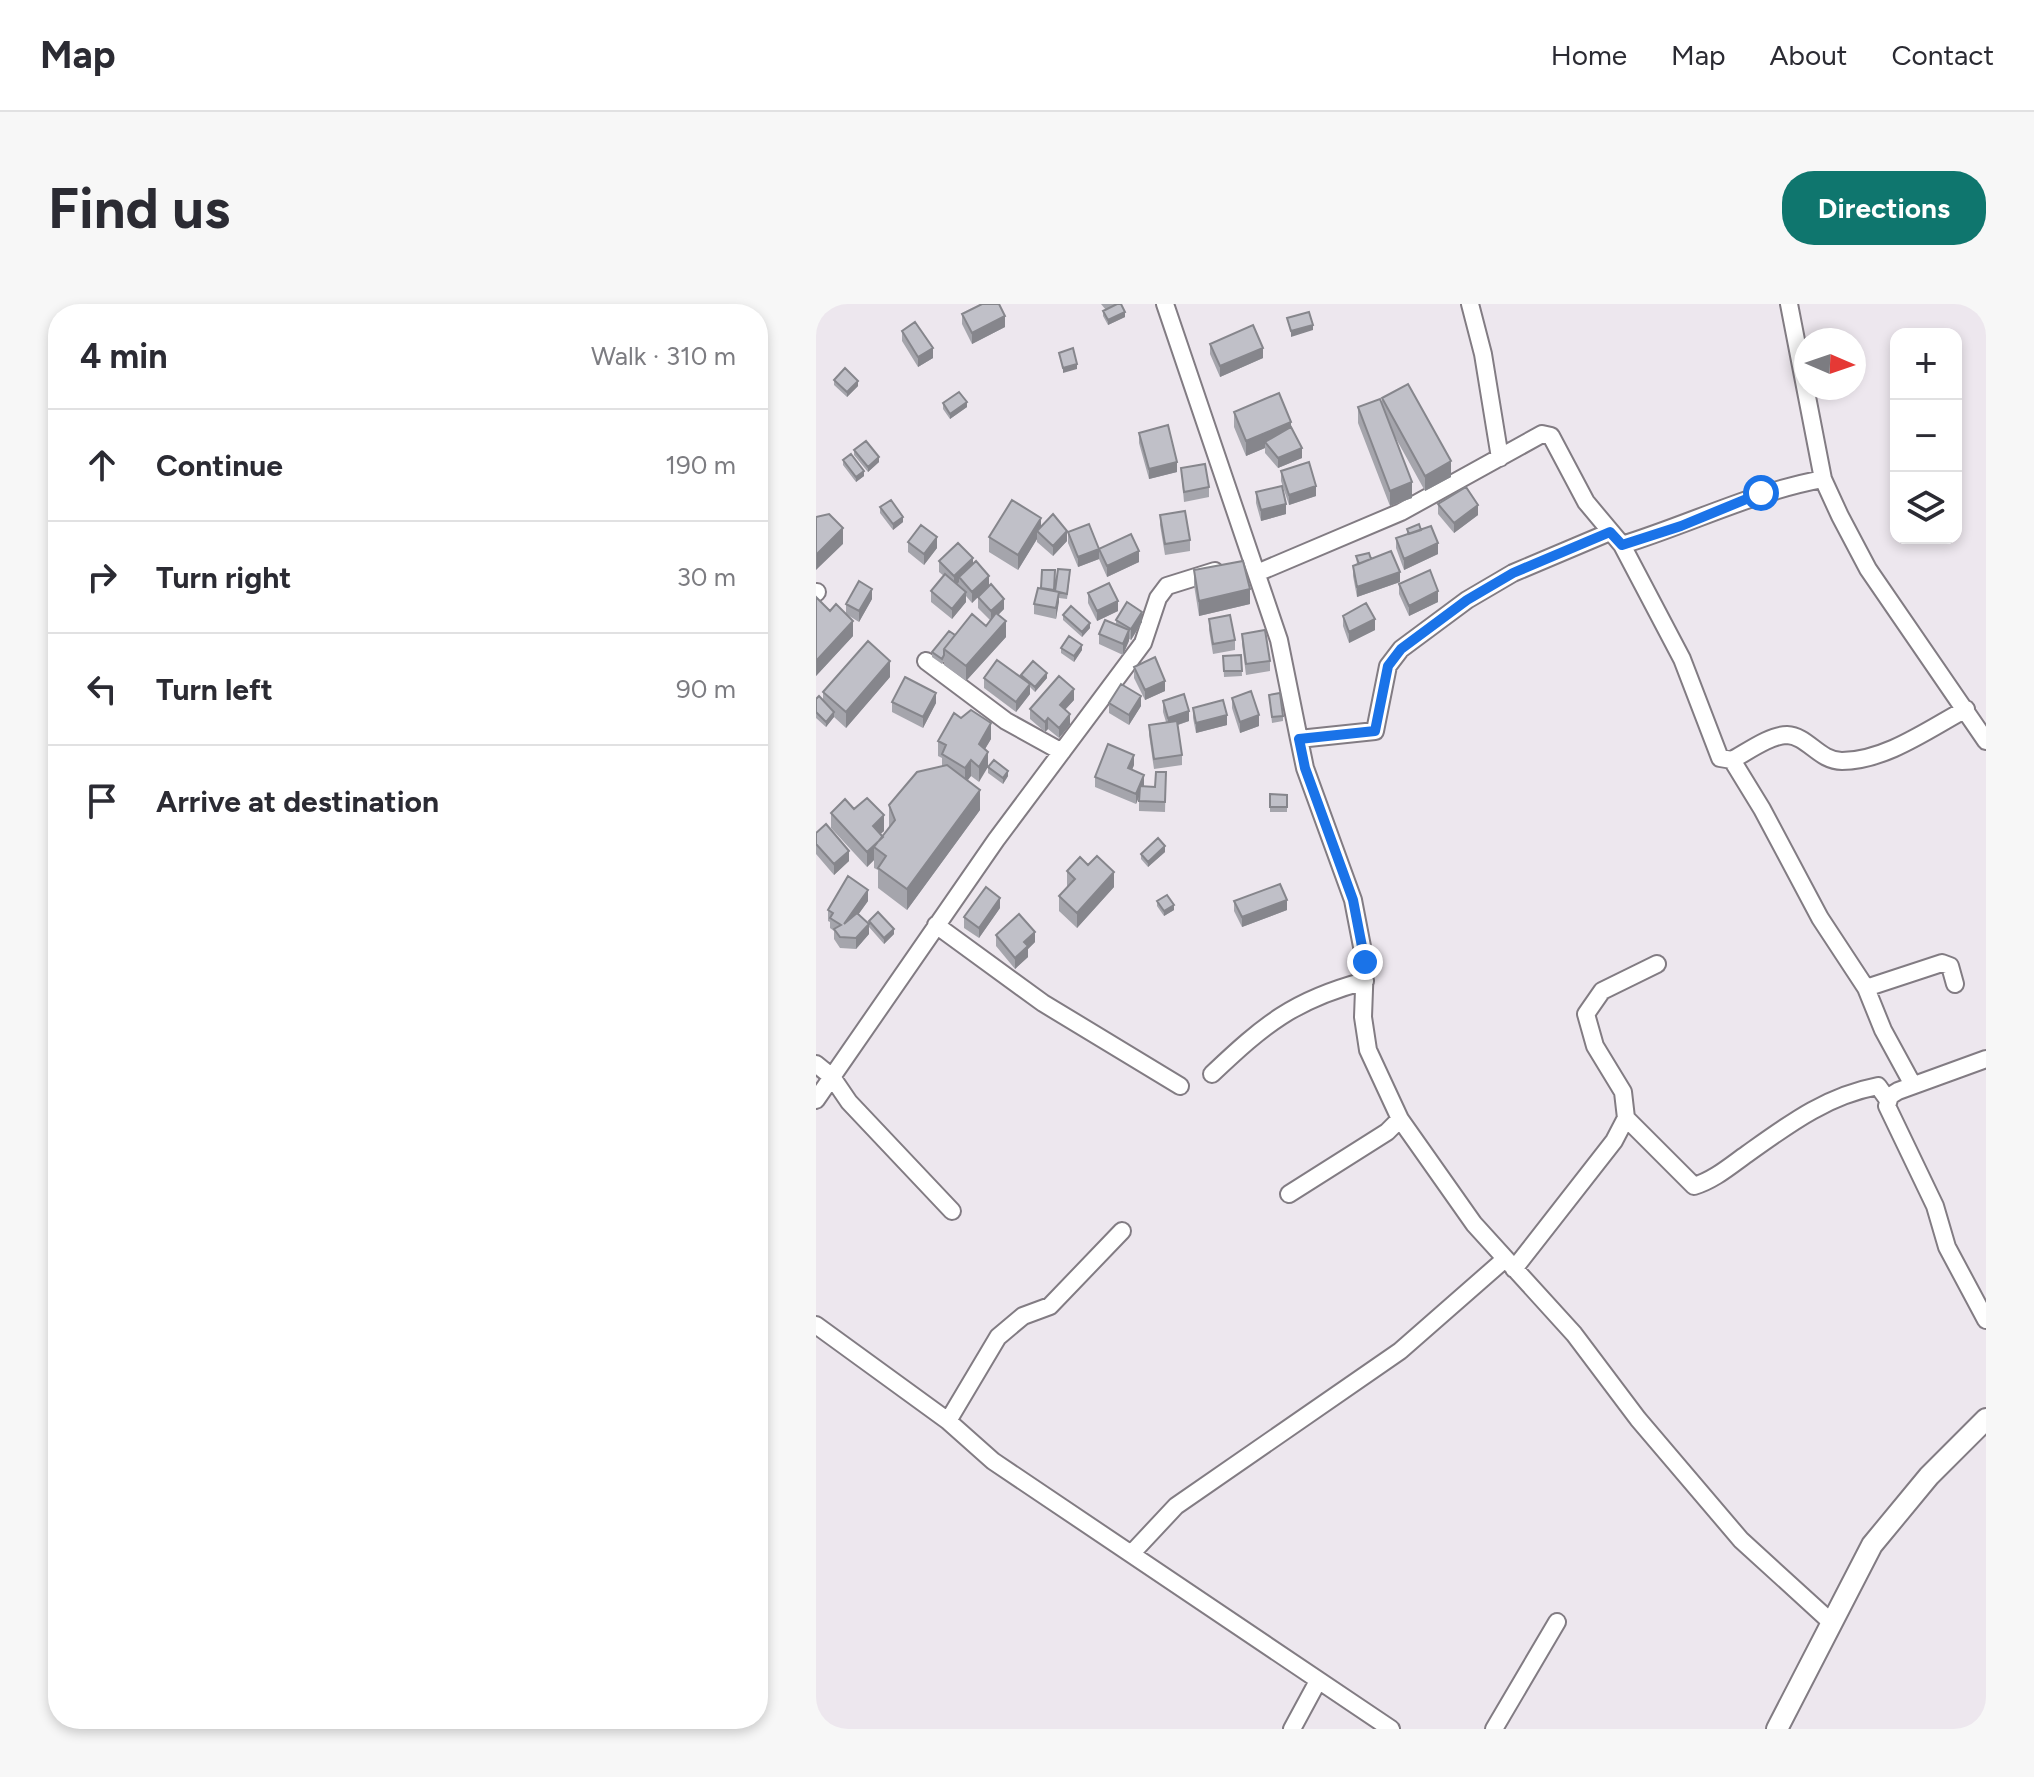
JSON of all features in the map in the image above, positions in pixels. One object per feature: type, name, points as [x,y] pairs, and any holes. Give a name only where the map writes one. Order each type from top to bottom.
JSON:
[{"type":"street","points":[[1165,304],[1279,640],[1310,781],[1353,900],[1365,962],[1363,1017],[1368,1050],[1400,1119],[1447,1188],[1574,1334],[1638,1419],[1741,1540],[1832,1623]]},
{"type":"street","points":[[1470,304],[1491,395],[1500,458]]},
{"type":"street","points":[[1789,304],[1823,479],[1868,569],[1986,741]]},
{"type":"street","points":[[816,1100],[936,925],[1143,643],[1158,598],[1167,586],[1202,573],[1232,568],[1257,575],[1401,512],[1542,434],[1551,436],[1586,502],[1622,545],[1682,659],[1720,758],[1732,760],[1778,736],[1789,735],[1799,738],[1829,759],[1868,757],[1897,746],[1966,709]]},
{"type":"street","points":[[1622,545],[1681,526],[1761,493],[1823,479]]},
{"type":"street","points":[[1299,739],[1375,731],[1388,666],[1401,649],[1467,600],[1513,573],[1610,532]]},
{"type":"street","points":[[926,661],[1006,721],[1062,752]]},
{"type":"street","points":[[1732,760],[1820,918],[1866,988],[1883,1030],[1913,1085]]},
{"type":"street","points":[[936,925],[1043,1003],[1180,1086]]},
{"type":"street","points":[[1866,988],[1942,963],[1950,966],[1955,984]]},
{"type":"street","points":[[1132,1553],[1176,1506],[1400,1351],[1510,1264],[1614,1141],[1626,1118],[1623,1092],[1595,1046],[1586,1014],[1602,991],[1657,964]]},
{"type":"street","points":[[1212,1074],[1288,1008],[1329,990],[1365,981]]},
{"type":"street","points":[[1888,1100],[1913,1085],[1986,1059]]},
{"type":"street","points":[[816,1064],[832,1077],[849,1102],[952,1211]]},
{"type":"street","points":[[1626,1118],[1694,1186],[1722,1172],[1809,1110],[1847,1092],[1878,1086],[1888,1100],[1889,1112],[1935,1206],[1947,1247],[1986,1320]]},
{"type":"street","points":[[1289,1194],[1387,1132],[1400,1119]]},
{"type":"street","points":[[948,1421],[998,1337],[1023,1316],[1050,1306],[1122,1231]]},
{"type":"street","points":[[816,1325],[948,1421],[993,1461],[1391,1729]]},
{"type":"street","points":[[1777,1729],[1872,1545],[1929,1476],[1984,1425]]},
{"type":"street","points":[[1494,1729],[1557,1622]]},
{"type":"street","points":[[1292,1729],[1318,1681]]},
{"type":"building","points":[[982,304],[999,304],[1005,316],[972,333],[962,314]]},
{"type":"building","points":[[1121,304],[1125,312],[1108,320],[1103,311]]},
{"type":"building","points":[[1309,312],[1313,325],[1291,331],[1287,318]]},
{"type":"building","points":[[915,322],[933,348],[918,357],[902,331]]},
{"type":"building","points":[[1253,325],[1263,348],[1220,366],[1210,344]]},
{"type":"building","points":[[1073,348],[1077,364],[1063,368],[1059,353]]},
{"type":"building","points":[[845,368],[858,381],[847,392],[834,380]]},
{"type":"building","points":[[1408,384],[1451,461],[1425,476],[1382,398]]},
{"type":"building","points":[[959,392],[967,402],[950,414],[943,403]]},
{"type":"building","points":[[1279,393],[1291,422],[1246,441],[1234,412]]},
{"type":"building","points":[[1380,399],[1412,482],[1390,491],[1358,407]]},
{"type":"building","points":[[1168,425],[1177,462],[1149,469],[1139,433]]},
{"type":"building","points":[[1291,427],[1302,448],[1278,458],[1265,442]]},
{"type":"building","points":[[866,441],[879,457],[868,467],[854,450]]},
{"type":"building","points":[[851,454],[864,471],[856,477],[843,460]]},
{"type":"building","points":[[1309,462],[1316,486],[1289,495],[1281,471]]},
{"type":"building","points":[[1205,464],[1209,487],[1184,492],[1181,468]]},
{"type":"building","points":[[1282,486],[1286,504],[1261,510],[1256,492]]},
{"type":"building","points":[[1466,487],[1478,505],[1454,523],[1438,504]]},
{"type":"building","points":[[891,500],[903,517],[893,524],[880,507]]},
{"type":"building","points":[[1012,500],[1041,518],[1018,555],[989,537]]},
{"type":"building","points":[[1185,511],[1190,540],[1165,544],[1160,515]]},
{"type":"building","points":[[829,514],[843,528],[816,555],[816,517]]},
{"type":"building","points":[[1053,514],[1067,531],[1053,546],[1037,531]]},
{"type":"building","points":[[1089,524],[1099,549],[1078,557],[1068,532]]},
{"type":"building","points":[[1419,524],[1421,530],[1409,534],[1407,529]]},
{"type":"building","points":[[921,525],[937,537],[924,554],[908,542]]},
{"type":"building","points":[[1431,526],[1438,543],[1404,559],[1396,538]]},
{"type":"building","points":[[1131,534],[1139,551],[1107,566],[1099,549]]},
{"type":"building","points":[[958,543],[973,558],[954,576],[939,561]]},
{"type":"building","points":[[1391,551],[1400,572],[1357,587],[1353,566]]},
{"type":"building","points":[[1369,553],[1371,559],[1359,564],[1356,556]]},
{"type":"building","points":[[976,561],[989,576],[972,592],[959,577]]},
{"type":"building","points":[[1243,561],[1250,589],[1199,601],[1194,570]]},
{"type":"building","points":[[1058,569],[1070,570],[1067,594],[1055,591]]},
{"type":"building","points":[[1042,570],[1055,570],[1054,590],[1041,588]]},
{"type":"building","points":[[1430,570],[1438,591],[1409,606],[1399,584]]},
{"type":"building","points":[[945,574],[966,592],[952,609],[931,591]]},
{"type":"building","points":[[859,581],[872,589],[859,611],[846,604]]},
{"type":"building","points":[[1109,583],[1118,601],[1097,611],[1088,593]]},
{"type":"building","points":[[991,584],[1004,599],[991,611],[978,597]]},
{"type":"building","points":[[1038,588],[1059,592],[1056,608],[1034,604]]},
{"type":"building","points":[[816,597],[830,611],[836,604],[853,621],[816,661]]},
{"type":"building","points":[[1127,602],[1142,612],[1131,629],[1116,620]]},
{"type":"building","points":[[1366,603],[1375,619],[1349,632],[1343,616]]},
{"type":"building","points":[[1071,606],[1090,623],[1082,632],[1063,615]]},
{"type":"building","points":[[996,613],[1006,621],[966,666],[944,649],[972,614],[986,626]]},
{"type":"building","points":[[1230,615],[1235,640],[1213,644],[1209,619]]},
{"type":"building","points":[[1105,620],[1129,630],[1123,644],[1099,634]]},
{"type":"building","points":[[1265,630],[1270,661],[1246,664],[1242,634]]},
{"type":"building","points":[[949,631],[955,635],[944,649],[942,659],[932,652]]},
{"type":"building","points":[[1069,636],[1082,645],[1074,656],[1061,648]]},
{"type":"building","points":[[868,641],[890,661],[846,712],[823,692]]},
{"type":"building","points":[[1241,655],[1242,671],[1224,671],[1223,656]]},
{"type":"building","points":[[1155,657],[1165,681],[1145,690],[1134,667]]},
{"type":"building","points":[[997,660],[1030,684],[1016,702],[984,678]]},
{"type":"building","points":[[1033,661],[1047,673],[1035,687],[1021,675]]},
{"type":"building","points":[[1059,676],[1074,689],[1060,705],[1070,714],[1059,728],[1048,718],[1045,722],[1030,709]]},
{"type":"building","points":[[905,677],[936,693],[923,717],[892,702]]},
{"type":"building","points":[[1121,684],[1141,696],[1129,715],[1109,703]]},
{"type":"building","points":[[1251,691],[1259,715],[1240,722],[1232,698]]},
{"type":"building","points":[[1280,693],[1283,716],[1272,717],[1269,695]]},
{"type":"building","points":[[1184,694],[1189,711],[1168,718],[1163,701]]},
{"type":"building","points":[[819,696],[834,712],[826,722],[816,712]]},
{"type":"building","points":[[1223,700],[1227,715],[1196,723],[1193,708]]},
{"type":"building","points":[[971,710],[991,723],[979,744],[988,752],[979,767],[971,760],[965,768],[942,754],[946,745],[938,741],[954,713],[961,718]]},
{"type":"building","points":[[1177,721],[1182,755],[1154,759],[1149,725]]},
{"type":"building","points":[[1108,744],[1134,755],[1128,768],[1144,775],[1136,794],[1095,777]]},
{"type":"building","points":[[994,760],[1008,771],[1003,778],[988,767]]},
{"type":"building","points":[[947,765],[980,790],[907,889],[878,868],[886,856],[874,847],[895,820],[889,805],[917,772]]},
{"type":"building","points":[[1156,772],[1166,772],[1165,802],[1139,801],[1140,786],[1155,787]]},
{"type":"building","points":[[1270,794],[1287,795],[1287,807],[1270,807]]},
{"type":"building","points":[[867,798],[884,815],[873,826],[883,837],[867,852],[831,813],[845,799],[854,809]]},
{"type":"building","points":[[826,824],[849,851],[834,864],[816,844],[816,833]]},
{"type":"building","points":[[1158,838],[1165,846],[1148,862],[1141,854]]},
{"type":"building","points":[[1097,856],[1114,872],[1077,913],[1059,896],[1075,879],[1067,871],[1080,857],[1088,865]]},
{"type":"building","points":[[848,876],[868,890],[844,924],[857,913],[869,924],[856,938],[840,937],[834,929],[841,925],[830,918],[833,913],[828,910]]},
{"type":"building","points":[[1280,884],[1287,900],[1242,917],[1234,901]]},
{"type":"building","points":[[986,887],[1000,898],[979,928],[964,917]]},
{"type":"building","points":[[1167,895],[1174,905],[1164,911],[1157,901]]},
{"type":"building","points":[[878,912],[894,929],[884,938],[869,921]]},
{"type":"building","points":[[1019,914],[1035,932],[1024,942],[1028,946],[1015,958],[996,935]]},
{"type":"route","points":[[1365,962],[1353,900],[1305,768],[1299,739],[1375,731],[1381,714],[1388,666],[1401,649],[1467,600],[1513,573],[1610,532],[1622,545],[1681,526],[1761,493]]}]
